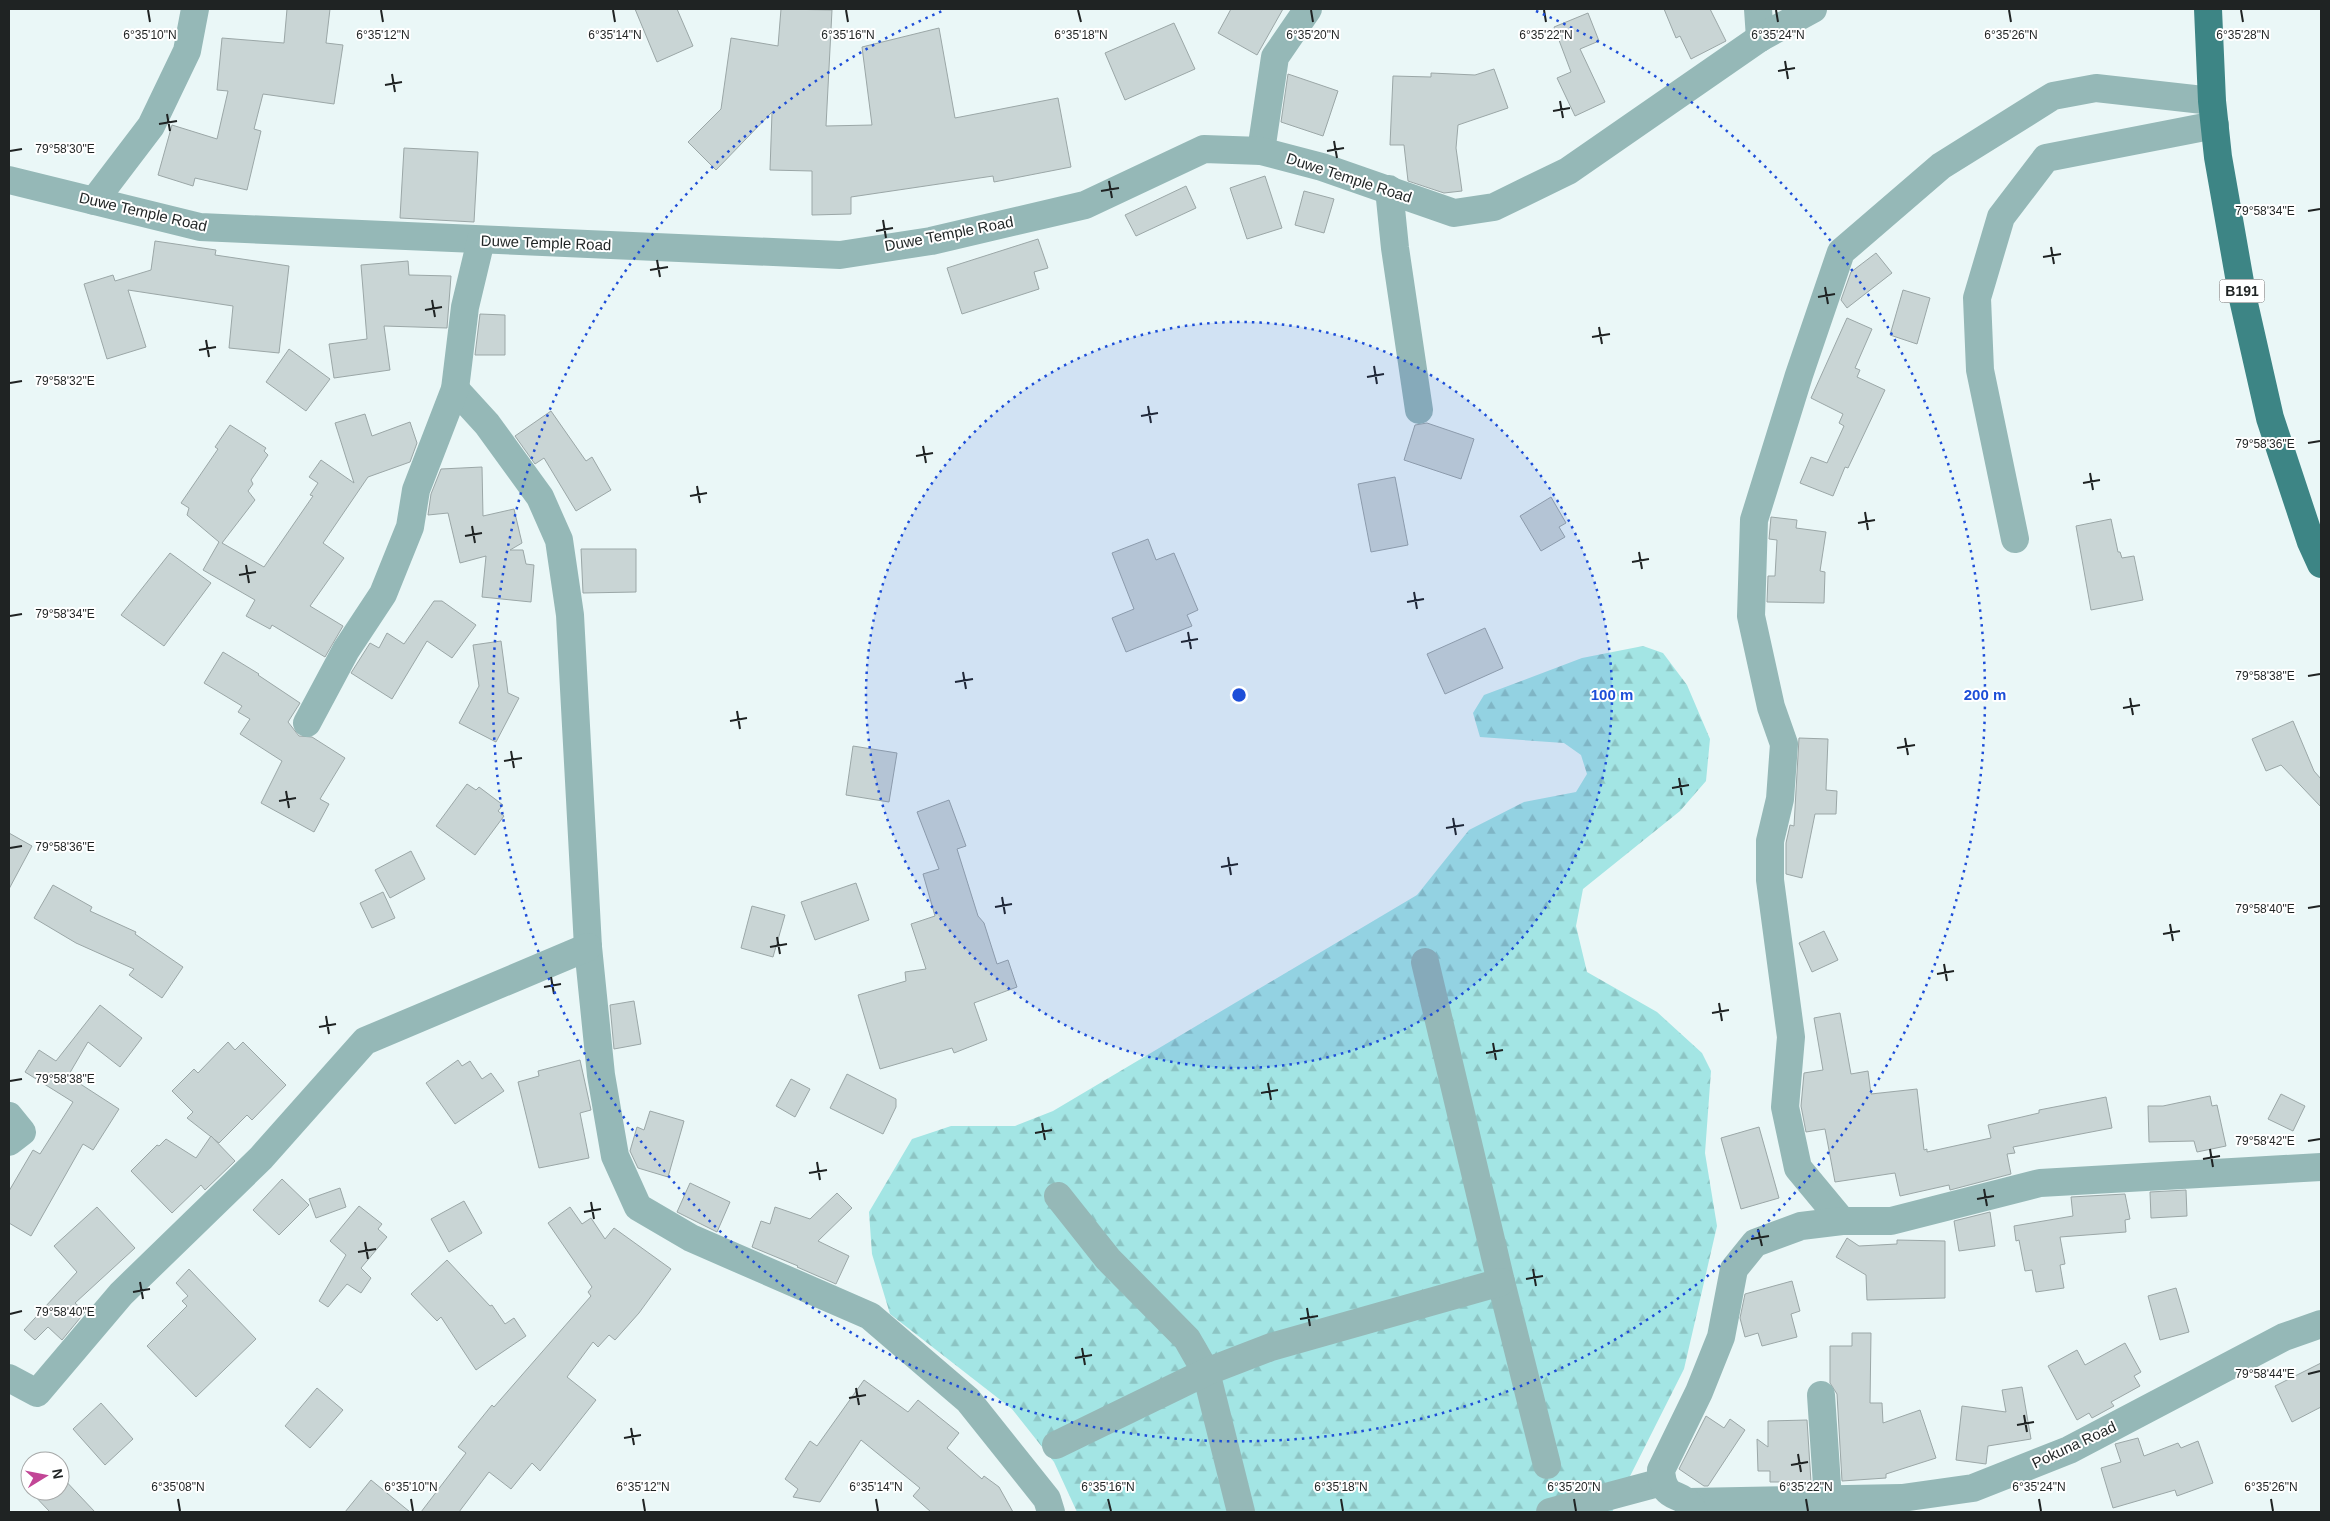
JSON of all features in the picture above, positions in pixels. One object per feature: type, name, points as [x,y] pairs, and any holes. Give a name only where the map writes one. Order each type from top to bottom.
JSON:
[{"type":"main road","name":"B191","points":[[2208,9],[2213,113],[2243,299],[2270,418],[2311,542],[2321,564]]},
{"type":"street","points":[[94,201],[151,126],[187,51],[195,9]]},
{"type":"street","points":[[1260,151],[1275,56],[1308,9]]},
{"type":"street","points":[[1758,9],[1760,38]]},
{"type":"street","name":"Duwe Temple Road","points":[[9,180],[200,227],[840,255],[931,241],[1085,205],[1204,149],[1260,151],[1322,167],[1454,213],[1494,207],[1568,171],[1760,38],[1813,9]]},
{"type":"street","points":[[1842,1221],[1798,1168],[1785,1106],[1792,1037],[1770,880],[1770,841],[1780,799],[1784,744],[1771,707],[1751,616],[1754,520],[1799,375],[1842,252],[1941,166],[2053,96],[2096,88],[2213,113]]},
{"type":"street","points":[[2015,539],[1980,370],[1977,307],[1977,298],[2001,217],[2046,158],[2213,113]]},
{"type":"street","points":[[1389,189],[1395,248],[1419,410]]},
{"type":"street","points":[[307,723],[346,650],[382,594],[410,527],[416,490],[455,390],[465,307],[481,240]]},
{"type":"street","points":[[455,390],[487,424],[540,497],[559,540],[570,614],[588,947],[601,1075],[615,1156],[638,1207],[691,1238],[870,1316],[968,1400],[1047,1499],[1051,1512]]},
{"type":"street","points":[[9,1378],[37,1393],[121,1294],[261,1158],[365,1041],[588,947]]},
{"type":"street","points":[[1425,962],[1501,1282],[1547,1465]]},
{"type":"street","points":[[9,1116],[22,1132],[9,1142]]},
{"type":"street","points":[[1691,1507],[1666,1491],[1662,1482],[1661,1470],[1699,1392],[1721,1337],[1734,1269],[1755,1243],[1801,1226],[1842,1221],[1891,1221],[2040,1183],[2321,1167]]},
{"type":"street","points":[[1058,1196],[1108,1259],[1187,1339],[1206,1372],[1241,1512]]},
{"type":"street","points":[[1056,1445],[1206,1372],[1271,1348],[1501,1282]]},
{"type":"street","name":"Pokuna Road","points":[[1691,1507],[1902,1498],[1974,1488],[2069,1450],[2284,1337],[2321,1324]]},
{"type":"street","points":[[1821,1395],[1828,1500]]},
{"type":"street","points":[[1550,1512],[1662,1482]]},
{"type":"green space","points":[[1643,646],[1663,653],[1687,685],[1710,739],[1706,781],[1680,811],[1583,889],[1576,926],[1587,972],[1657,1012],[1702,1053],[1711,1071],[1705,1153],[1717,1226],[1684,1369],[1612,1512],[1077,1512],[1054,1462],[1012,1409],[890,1314],[872,1254],[869,1212],[912,1139],[951,1126],[1015,1126],[1053,1111],[1417,895],[1469,830],[1524,802],[1576,792],[1587,774],[1581,755],[1564,743],[1480,737],[1473,713],[1484,695],[1582,658]]},
{"type":"building","points":[[287,9],[330,9],[326,43],[343,45],[334,104],[263,94],[254,129],[261,131],[247,190],[195,178],[193,186],[158,175],[172,125],[217,139],[228,91],[217,90],[222,38],[284,43]]},
{"type":"building","points":[[635,9],[677,9],[693,46],[657,62]]},
{"type":"building","points":[[781,9],[832,10],[826,126],[872,125],[862,47],[939,28],[955,118],[1058,98],[1071,167],[994,182],[993,176],[851,197],[851,214],[812,215],[812,171],[770,170],[772,112],[716,170],[688,142],[721,109],[731,38],[778,46]]},
{"type":"building","points":[[1231,9],[1283,9],[1257,55],[1218,33]]},
{"type":"building","points":[[1664,9],[1710,9],[1726,41],[1691,59],[1680,36],[1676,38]]},
{"type":"building","points":[[1588,13],[1599,41],[1580,49],[1605,102],[1575,116],[1557,78],[1571,72],[1554,27]]},
{"type":"building","points":[[1174,23],[1195,69],[1125,100],[1105,53]]},
{"type":"building","points":[[1494,69],[1508,108],[1458,125],[1456,148],[1462,191],[1444,193],[1408,181],[1404,145],[1390,145],[1393,76],[1431,77],[1431,73],[1475,75]]},
{"type":"building","points":[[1288,74],[1338,91],[1323,136],[1281,122]]},
{"type":"building","points":[[404,148],[478,152],[474,222],[400,218]]},
{"type":"building","points":[[1265,176],[1282,228],[1247,239],[1230,188]]},
{"type":"building","points":[[1186,186],[1196,208],[1136,236],[1125,215]]},
{"type":"building","points":[[1304,191],[1334,199],[1324,233],[1295,225]]},
{"type":"building","points":[[1038,239],[1048,268],[1034,272],[1039,289],[962,314],[947,268]]},
{"type":"building","points":[[155,241],[216,250],[215,255],[289,266],[279,353],[229,348],[233,306],[128,290],[146,347],[107,359],[84,284],[113,275],[115,281],[151,270]]},
{"type":"building","points":[[1876,253],[1892,273],[1847,308],[1841,300],[1851,272]]},
{"type":"building","points":[[408,261],[409,275],[451,276],[447,328],[384,326],[390,370],[334,378],[329,344],[367,339],[361,265]]},
{"type":"building","points":[[1903,290],[1930,298],[1917,344],[1890,335]]},
{"type":"building","points":[[480,314],[505,315],[505,355],[475,355]]},
{"type":"building","points":[[1847,318],[1872,329],[1855,368],[1860,370],[1857,377],[1885,390],[1848,468],[1845,467],[1833,496],[1800,483],[1811,457],[1827,463],[1844,426],[1839,423],[1843,414],[1811,398]]},
{"type":"building","points":[[289,349],[330,379],[306,411],[266,382]]},
{"type":"building","points":[[551,411],[586,461],[592,457],[611,490],[576,511],[544,458],[535,464],[515,436]]},
{"type":"building","points":[[365,414],[372,436],[410,422],[417,443],[410,462],[368,477],[323,543],[344,558],[310,606],[343,626],[325,657],[272,625],[270,629],[246,616],[255,600],[203,570],[219,542],[187,515],[189,508],[181,503],[218,449],[215,447],[230,425],[266,448],[264,451],[268,455],[251,480],[253,484],[248,491],[255,500],[222,543],[264,567],[313,496],[310,495],[318,483],[309,477],[321,460],[354,483],[335,423]]},
{"type":"building","points":[[1427,423],[1474,439],[1461,479],[1404,460],[1415,425]]},
{"type":"building","points":[[482,467],[483,516],[514,509],[522,543],[510,550],[523,550],[526,564],[534,565],[531,602],[482,597],[486,556],[460,563],[448,513],[428,515],[431,494],[441,469]]},
{"type":"building","points":[[1395,477],[1408,545],[1371,552],[1358,484]]},
{"type":"building","points":[[1551,497],[1566,523],[1559,527],[1565,537],[1541,551],[1520,516]]},
{"type":"building","points":[[1771,517],[1797,520],[1796,528],[1826,532],[1820,571],[1825,572],[1824,603],[1767,602],[1768,576],[1775,576],[1777,540],[1769,539]]},
{"type":"building","points":[[2111,519],[2118,552],[2120,552],[2122,558],[2134,556],[2143,600],[2091,610],[2076,526]]},
{"type":"building","points":[[1148,539],[1156,560],[1174,553],[1198,610],[1187,615],[1192,626],[1126,652],[1112,618],[1134,609],[1112,553]]},
{"type":"building","points":[[581,549],[636,549],[636,592],[583,593]]},
{"type":"building","points":[[170,553],[211,583],[164,646],[121,615]]},
{"type":"building","points":[[434,601],[442,601],[476,625],[452,658],[427,641],[392,699],[351,673],[370,643],[379,648],[387,633],[404,644]]},
{"type":"building","points":[[1485,628],[1503,668],[1445,694],[1427,654]]},
{"type":"building","points":[[501,641],[508,693],[519,698],[496,742],[459,723],[479,686],[473,645]]},
{"type":"building","points":[[223,652],[259,674],[300,703],[288,722],[299,736],[312,737],[345,758],[320,799],[329,804],[314,832],[261,803],[282,761],[240,734],[250,719],[238,712],[242,706],[204,683]]},
{"type":"building","points":[[2293,721],[2314,771],[2321,779],[2321,807],[2281,765],[2266,771],[2252,739]]},
{"type":"building","points":[[1799,738],[1828,739],[1826,790],[1837,791],[1836,814],[1815,814],[1802,878],[1786,874],[1786,843],[1790,825],[1794,826]]},
{"type":"building","points":[[853,746],[897,753],[889,802],[846,795]]},
{"type":"building","points":[[467,784],[476,790],[479,787],[503,805],[498,811],[504,816],[475,855],[436,826]]},
{"type":"building","points":[[949,800],[966,846],[957,849],[978,916],[984,923],[997,964],[1008,960],[1017,987],[974,1003],[987,1040],[954,1053],[952,1048],[880,1069],[858,995],[906,981],[905,972],[926,969],[911,924],[935,916],[923,874],[939,869],[917,812]]},
{"type":"building","points":[[9,833],[32,846],[9,889]]},
{"type":"building","points":[[411,851],[425,879],[390,898],[375,870]]},
{"type":"building","points":[[856,883],[869,920],[815,940],[801,902]]},
{"type":"building","points":[[53,885],[92,907],[90,911],[136,932],[135,934],[183,967],[162,998],[129,975],[134,969],[76,943],[34,918]]},
{"type":"building","points":[[383,892],[395,918],[372,928],[360,903]]},
{"type":"building","points":[[752,906],[785,915],[773,957],[741,948]]},
{"type":"building","points":[[1824,931],[1838,960],[1812,972],[1799,943]]},
{"type":"building","points":[[634,1001],[641,1044],[614,1049],[610,1005]]},
{"type":"building","points":[[100,1005],[142,1038],[120,1067],[88,1042],[68,1076],[119,1109],[93,1150],[83,1144],[31,1236],[9,1223],[9,1191],[33,1150],[40,1154],[73,1102],[25,1072],[39,1050],[56,1061]]},
{"type":"building","points":[[1840,1013],[1851,1074],[1868,1071],[1871,1094],[1917,1089],[1924,1150],[1927,1149],[1927,1152],[1991,1138],[1988,1125],[2039,1113],[2039,1110],[2106,1097],[2112,1128],[2013,1147],[2015,1153],[2007,1154],[2011,1174],[1950,1190],[1949,1185],[1900,1196],[1895,1173],[1835,1182],[1825,1129],[1806,1132],[1801,1106],[1804,1073],[1823,1070],[1814,1018]]},
{"type":"building","points":[[228,1042],[235,1050],[243,1042],[286,1085],[252,1120],[247,1115],[219,1143],[187,1118],[193,1112],[172,1091],[194,1069],[198,1073]]},
{"type":"building","points":[[458,1060],[462,1066],[470,1061],[482,1079],[491,1073],[504,1091],[455,1124],[426,1083]]},
{"type":"building","points":[[580,1060],[591,1110],[580,1113],[589,1158],[539,1168],[518,1082],[539,1076],[538,1071]]},
{"type":"building","points":[[847,1074],[896,1099],[896,1107],[883,1134],[830,1108]]},
{"type":"building","points":[[791,1079],[810,1089],[795,1117],[776,1106]]},
{"type":"building","points":[[2281,1094],[2305,1106],[2293,1131],[2268,1119]]},
{"type":"building","points":[[2210,1096],[2212,1106],[2217,1105],[2226,1146],[2197,1152],[2194,1141],[2149,1142],[2148,1106],[2163,1106]]},
{"type":"building","points":[[650,1111],[684,1121],[668,1177],[638,1168],[630,1151],[637,1127],[644,1130]]},
{"type":"building","points":[[1759,1127],[1779,1198],[1741,1209],[1721,1138]]},
{"type":"building","points":[[211,1136],[235,1161],[205,1190],[201,1185],[172,1213],[131,1171],[157,1145],[159,1146],[166,1139],[196,1158]]},
{"type":"building","points":[[282,1179],[309,1205],[279,1235],[253,1210]]},
{"type":"building","points":[[690,1183],[730,1202],[717,1232],[677,1212]]},
{"type":"building","points":[[340,1188],[346,1207],[316,1218],[309,1199]]},
{"type":"building","points":[[2186,1190],[2187,1216],[2151,1218],[2150,1192]]},
{"type":"building","points":[[837,1193],[852,1208],[818,1241],[849,1256],[836,1284],[752,1247],[761,1221],[770,1224],[775,1207],[810,1219]]},
{"type":"building","points":[[2125,1194],[2130,1219],[2125,1220],[2126,1232],[2060,1237],[2065,1264],[2060,1265],[2064,1288],[2036,1292],[2032,1270],[2025,1271],[2019,1240],[2016,1241],[2014,1226],[2073,1216],[2071,1197]]},
{"type":"building","points":[[464,1201],[482,1233],[449,1252],[431,1219]]},
{"type":"building","points":[[359,1206],[382,1224],[378,1229],[387,1237],[361,1268],[371,1278],[361,1293],[347,1284],[328,1307],[319,1301],[346,1255],[330,1241]]},
{"type":"building","points":[[97,1207],[135,1248],[75,1303],[85,1312],[62,1340],[48,1327],[35,1340],[24,1330],[77,1272],[54,1246]]},
{"type":"building","points":[[570,1207],[582,1224],[591,1218],[605,1239],[614,1228],[671,1269],[639,1313],[615,1340],[609,1335],[598,1347],[593,1342],[567,1377],[596,1400],[540,1471],[532,1463],[511,1489],[489,1472],[459,1512],[421,1512],[466,1453],[458,1447],[492,1405],[494,1407],[591,1296],[588,1292],[592,1287],[548,1223]]},
{"type":"building","points":[[1990,1212],[1995,1246],[1959,1251],[1954,1221]]},
{"type":"building","points":[[1847,1238],[1859,1246],[1897,1244],[1897,1240],[1945,1241],[1945,1298],[1867,1300],[1866,1275],[1836,1257]]},
{"type":"building","points":[[447,1260],[490,1306],[492,1305],[505,1324],[514,1318],[526,1336],[476,1370],[441,1317],[437,1321],[411,1294]]},
{"type":"building","points":[[189,1269],[256,1339],[196,1397],[147,1346],[187,1306],[182,1301],[188,1296],[176,1283]]},
{"type":"building","points":[[1792,1281],[1800,1311],[1791,1314],[1797,1337],[1762,1346],[1758,1333],[1745,1337],[1740,1318],[1745,1294]]},
{"type":"building","points":[[2176,1288],[2189,1332],[2160,1340],[2148,1296]]},
{"type":"building","points":[[1852,1333],[1871,1333],[1870,1403],[1882,1403],[1883,1423],[1920,1410],[1936,1458],[1886,1474],[1886,1478],[1842,1481],[1837,1394],[1830,1383],[1830,1346],[1852,1346]]},
{"type":"building","points":[[2125,1343],[2141,1372],[2134,1376],[2140,1386],[2111,1402],[2114,1406],[2092,1418],[2089,1413],[2077,1420],[2048,1366],[2077,1350],[2085,1365]]},
{"type":"building","points":[[2321,1363],[2321,1407],[2292,1422],[2275,1386]]},
{"type":"building","points":[[864,1380],[908,1412],[918,1400],[959,1433],[947,1448],[982,1479],[984,1476],[999,1487],[1013,1512],[931,1512],[913,1496],[920,1488],[861,1440],[820,1502],[793,1497],[798,1489],[785,1479],[810,1441],[817,1446]]},
{"type":"building","points":[[2022,1387],[2031,1439],[1988,1446],[1986,1464],[1956,1460],[1962,1406],[2006,1412],[2002,1390]]},
{"type":"building","points":[[317,1388],[343,1410],[310,1448],[285,1426]]},
{"type":"building","points":[[101,1403],[133,1439],[105,1465],[73,1429]]},
{"type":"building","points":[[1706,1416],[1724,1428],[1730,1419],[1745,1430],[1708,1486],[1704,1486],[1679,1469]]},
{"type":"building","points":[[1807,1420],[1811,1482],[1770,1482],[1770,1471],[1758,1471],[1757,1439],[1768,1447],[1768,1421]]},
{"type":"building","points":[[2138,1438],[2144,1456],[2178,1443],[2181,1448],[2198,1441],[2213,1483],[2177,1496],[2175,1490],[2113,1508],[2101,1468],[2121,1462],[2115,1444]]},
{"type":"building","points":[[371,1480],[410,1512],[345,1512]]},
{"type":"building","points":[[70,1486],[95,1512],[50,1512],[40,1501],[70,1501]]}]
